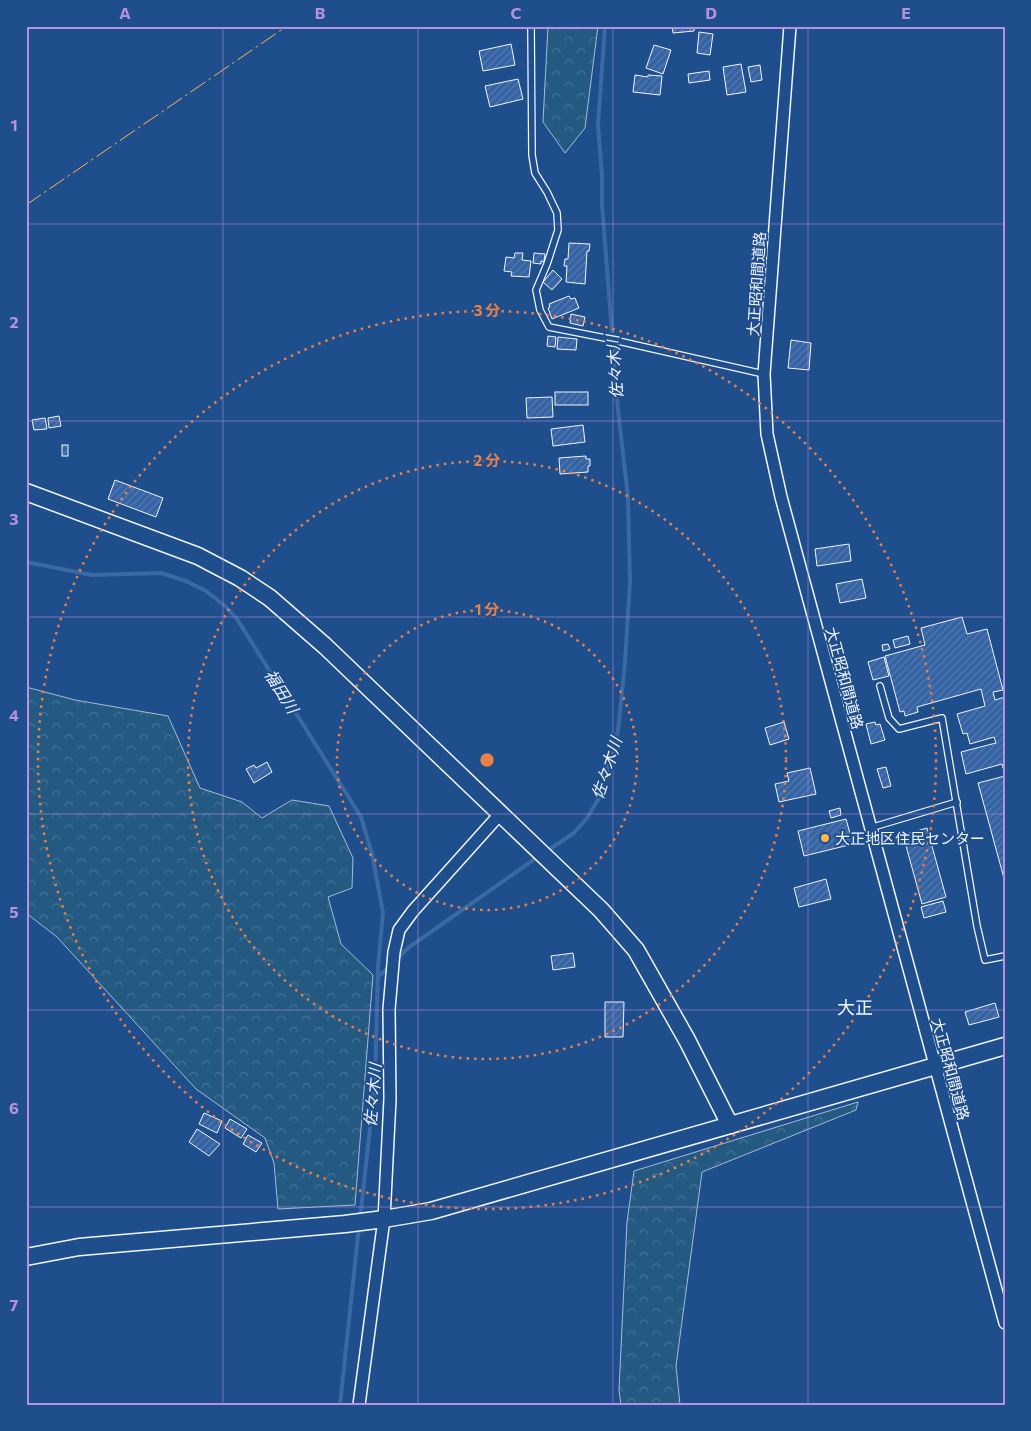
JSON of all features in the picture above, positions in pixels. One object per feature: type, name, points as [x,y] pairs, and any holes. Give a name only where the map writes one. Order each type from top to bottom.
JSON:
[{"type":"street","name":"大正昭和間道路","points":[[790,26],[764,374],[767,434],[781,497],[1005,1323]]},
{"type":"street","points":[[26,492],[198,556],[240,578],[270,598],[324,646],[601,910],[636,950],[687,1040],[730,1125]]},
{"type":"street","points":[[359,1405],[380,1220],[390,1099],[389,1009],[394,952],[399,930],[413,911],[500,813]]},
{"type":"street","points":[[26,1257],[79,1247],[345,1224],[431,1211],[1005,1046]]},
{"type":"lane","points":[[531,26],[532,155],[535,173],[557,213],[558,230],[536,290],[540,310],[549,327],[764,374]]},
{"type":"lane","points":[[880,686],[889,718],[899,729],[942,718],[977,926],[985,960],[1005,956]]},
{"type":"lane","points":[[870,828],[957,802]]},
{"type":"green space","points":[[548,26],[598,26],[585,128],[565,153],[543,122]]},
{"type":"green space","points":[[26,687],[75,700],[168,716],[200,788],[242,802],[262,818],[292,800],[329,806],[353,858],[352,888],[328,897],[341,944],[373,975],[355,1205],[278,1209],[274,1163],[265,1138],[196,1089],[57,937],[26,913]]},
{"type":"green space","points":[[858,1102],[856,1110],[702,1172],[676,1366],[680,1405],[621,1405],[619,1390],[627,1222],[634,1171]]},
{"type":"building","points":[[672,26],[694,26],[694,31],[673,33]]},
{"type":"building","points":[[699,32],[713,34],[710,55],[697,53]]},
{"type":"building","points":[[511,44],[515,65],[483,71],[479,51]]},
{"type":"building","points":[[654,45],[671,50],[663,74],[646,68]]},
{"type":"building","points":[[741,64],[746,92],[727,95],[723,67]]},
{"type":"building","points":[[760,65],[762,80],[751,82],[748,67]]},
{"type":"building","points":[[709,71],[710,80],[689,83],[688,74]]},
{"type":"building","points":[[635,75],[648,77],[648,75],[662,76],[660,95],[633,92]]},
{"type":"building","points":[[518,79],[523,99],[490,107],[485,86]]},
{"type":"building","points":[[569,243],[590,244],[589,251],[587,251],[585,284],[566,282],[567,266],[564,266],[565,259],[568,259]]},
{"type":"building","points":[[515,253],[523,253],[522,260],[531,261],[529,277],[511,276],[512,272],[504,271],[506,257],[514,258]]},
{"type":"building","points":[[534,253],[545,254],[544,262],[541,261],[541,264],[533,263]]},
{"type":"building","points":[[553,270],[562,279],[552,290],[543,282]]},
{"type":"building","points":[[569,296],[571,299],[575,298],[579,308],[552,319],[548,308],[550,307],[549,304]]},
{"type":"building","points":[[571,314],[585,317],[583,326],[570,323]]},
{"type":"building","points":[[548,336],[556,337],[555,347],[547,346]]},
{"type":"building","points":[[558,337],[577,339],[576,350],[557,349]]},
{"type":"building","points":[[791,340],[811,343],[809,370],[788,368]]},
{"type":"building","points":[[555,392],[588,392],[588,405],[555,405]]},
{"type":"building","points":[[552,397],[553,417],[527,418],[526,398]]},
{"type":"building","points":[[59,416],[61,426],[49,428],[48,418]]},
{"type":"building","points":[[45,418],[47,429],[34,430],[32,420]]},
{"type":"building","points":[[583,425],[585,442],[553,446],[551,429]]},
{"type":"building","points":[[62,445],[68,445],[68,456],[62,456]]},
{"type":"building","points":[[586,456],[586,459],[590,459],[588,472],[560,474],[559,458]]},
{"type":"building","points":[[115,480],[163,498],[156,517],[108,499]]},
{"type":"building","points":[[849,544],[851,561],[817,566],[815,549]]},
{"type":"building","points":[[862,579],[866,598],[840,603],[836,584]]},
{"type":"building","points":[[962,617],[967,634],[987,629],[1003,690],[993,692],[995,700],[1005,697],[1005,775],[1002,764],[966,774],[961,752],[996,743],[994,737],[970,744],[967,733],[963,734],[957,714],[985,706],[981,689],[917,707],[918,712],[905,716],[904,711],[900,712],[885,656],[925,645],[921,628]]},
{"type":"building","points":[[908,636],[910,644],[895,648],[893,640]]},
{"type":"building","points":[[888,644],[890,649],[883,651],[882,645]]},
{"type":"building","points":[[884,657],[889,676],[873,680],[868,662]]},
{"type":"building","points":[[784,722],[789,739],[770,745],[765,728]]},
{"type":"building","points":[[875,722],[876,725],[880,724],[885,740],[871,744],[866,724]]},
{"type":"building","points":[[267,762],[272,772],[254,783],[246,769],[254,765],[256,768]]},
{"type":"building","points":[[886,767],[891,786],[883,788],[877,769]]},
{"type":"building","points":[[810,768],[816,794],[779,802],[775,784],[789,781],[787,773]]},
{"type":"building","points":[[1005,776],[1005,882],[978,783]]},
{"type":"building","points":[[840,808],[841,815],[831,818],[829,811]]},
{"type":"building","name":"大正地区住民センター","points":[[846,819],[853,844],[804,856],[798,831]]},
{"type":"building","points":[[927,828],[946,897],[922,904],[903,835]]},
{"type":"building","points":[[826,879],[831,899],[799,907],[794,888]]},
{"type":"building","points":[[943,901],[946,912],[924,918],[921,907]]},
{"type":"building","points":[[573,953],[575,967],[553,970],[551,956]]},
{"type":"building","points":[[605,1002],[624,1002],[623,1037],[605,1037]]},
{"type":"building","points":[[995,1003],[999,1017],[969,1025],[965,1012]]},
{"type":"building","points":[[204,1113],[222,1121],[217,1133],[199,1124]]},
{"type":"building","points":[[230,1119],[247,1129],[241,1138],[225,1128]]},
{"type":"building","points":[[197,1129],[220,1144],[209,1156],[189,1142]]},
{"type":"building","points":[[248,1135],[262,1143],[256,1152],[243,1144]]},
{"type":"waterway","name":"佐々木川","points":[[547,851],[574,833],[587,818],[599,798],[618,731],[625,662],[630,582],[628,497],[618,410],[602,204],[598,125],[605,26]]},
{"type":"waterway","name":"福田川","points":[[26,562],[92,575],[161,573],[186,581],[206,591],[225,606],[237,619],[361,817],[372,854],[383,913],[378,967],[375,1083],[360,1219]]},
{"type":"waterway","name":"佐々木川","points":[[397,959],[408,948],[539,856]]},
{"type":"waterway","name":"佐々木川","points":[[379,976],[390,966]]},
{"type":"waterway","name":"佐々木川","points":[[340,1405],[359,1226]]},
{"type":"power","points":[[26,205],[287,26]]},
{"type":"place","name":"大正地区住民センター","points":[[825,838]]},
{"type":"district","name":"大正","points":[[855,1007]]}]
